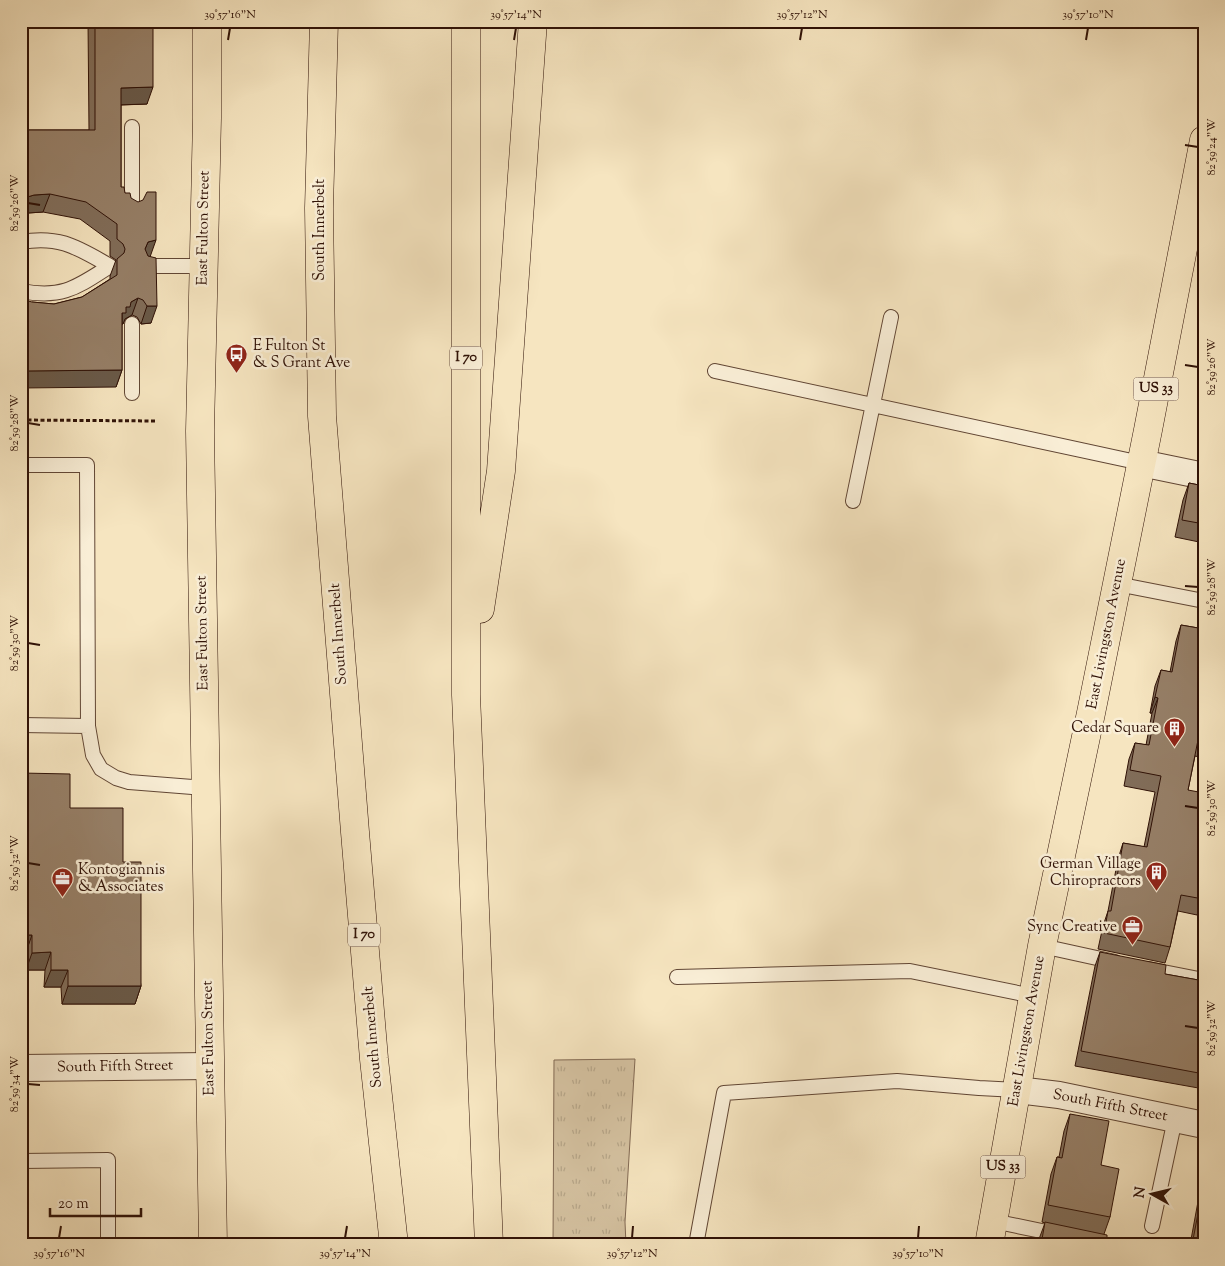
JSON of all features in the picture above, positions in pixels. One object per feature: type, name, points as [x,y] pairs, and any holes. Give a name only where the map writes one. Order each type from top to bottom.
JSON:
[{"type":"main road","name":"East Fulton Street","points":[[207,21],[207,118],[200,431],[213,1245]]},
{"type":"main road","name":"South Innerbelt","points":[[324,21],[319,208],[322,416],[372,1039],[394,1245]]},
{"type":"main road","name":"I 70","points":[[466,21],[466,695],[490,1245]]},
{"type":"main road","points":[[466,695],[501,470],[533,21]]},
{"type":"main road","name":"East Livingston Avenue","points":[[991,1233],[1042,946],[1117,584],[1204,140]]},
{"type":"street","points":[[1141,463],[1204,476]]},
{"type":"street","name":"South Fifth Street","points":[[21,1068],[210,1066]]},
{"type":"street","name":"South Fifth Street","points":[[1017,1090],[1059,1095],[1204,1125]]},
{"type":"lane","points":[[132,127],[132,210]]},
{"type":"lane","points":[[21,242],[35,240],[66,242],[110,266],[75,288],[59,293],[32,293],[21,290]]},
{"type":"lane","points":[[147,266],[203,266]]},
{"type":"lane","points":[[853,500],[891,317]]},
{"type":"lane","points":[[132,324],[132,393]]},
{"type":"lane","points":[[715,371],[1141,463]]},
{"type":"lane","points":[[21,466],[87,465],[88,726],[93,755],[101,769],[116,778],[129,782],[205,788]]},
{"type":"lane","points":[[1117,584],[1204,601]]},
{"type":"lane","points":[[21,725],[88,726]]},
{"type":"lane","points":[[1042,946],[1204,980]]},
{"type":"lane","points":[[677,977],[910,972],[1033,996]]},
{"type":"lane","points":[[696,1245],[724,1093],[897,1081],[1017,1090]]},
{"type":"lane","points":[[1152,1226],[1175,1119]]},
{"type":"lane","points":[[21,1161],[108,1160],[108,1245]]},
{"type":"lane","points":[[991,1233],[1077,1238]]},
{"type":"path","points":[[21,420],[157,420]]},
{"type":"green space","points":[[635,1059],[625,1222],[626,1245],[553,1245],[554,1060]]},
{"type":"building","points":[[95,21],[153,21],[153,87],[121,88],[121,187],[124,187],[125,193],[130,193],[131,198],[138,202],[143,200],[147,192],[156,192],[156,240],[148,242],[145,249],[148,256],[156,258],[157,306],[147,306],[143,300],[138,298],[131,302],[130,307],[126,307],[126,313],[122,313],[122,370],[21,371],[21,299],[54,304],[82,297],[117,275],[117,259],[124,253],[125,249],[123,244],[117,239],[117,224],[86,202],[50,194],[34,195],[21,199],[21,130],[95,130]]},
{"type":"building","points":[[1189,483],[1204,486],[1204,524],[1182,520]]},
{"type":"building","points":[[1181,625],[1204,629],[1204,741],[1198,740],[1188,790],[1204,793],[1204,896],[1203,899],[1181,895],[1170,947],[1104,933],[1108,911],[1111,911],[1123,843],[1147,847],[1161,776],[1130,770],[1135,743],[1149,745],[1158,698],[1155,697],[1161,670],[1172,672]]},
{"type":"building","points":[[21,773],[70,774],[70,808],[123,808],[123,862],[141,862],[141,986],[68,986],[68,970],[51,970],[51,952],[32,953],[32,935],[21,935]]},
{"type":"building","points":[[1100,952],[1166,965],[1165,974],[1204,981],[1204,1074],[1081,1051]]},
{"type":"building","points":[[1070,1114],[1109,1121],[1101,1165],[1119,1169],[1110,1217],[1048,1205],[1057,1157],[1062,1158]]},
{"type":"building","points":[[1204,1182],[1204,1245],[1192,1245]]},
{"type":"building","points":[[1045,1222],[1107,1235],[1107,1238],[1133,1243],[1133,1245],[1041,1245]]},
{"type":"place","name":"E Fulton St & S Grant Ave","points":[[237,374]]},
{"type":"place","name":"Cedar Square","points":[[1175,747]]},
{"type":"place","name":"German Village Chiropractors","points":[[1157,892]]},
{"type":"place","name":"Kontogiannis & Associates","points":[[62,898]]},
{"type":"place","name":"Sync Creative","points":[[1133,946]]}]
